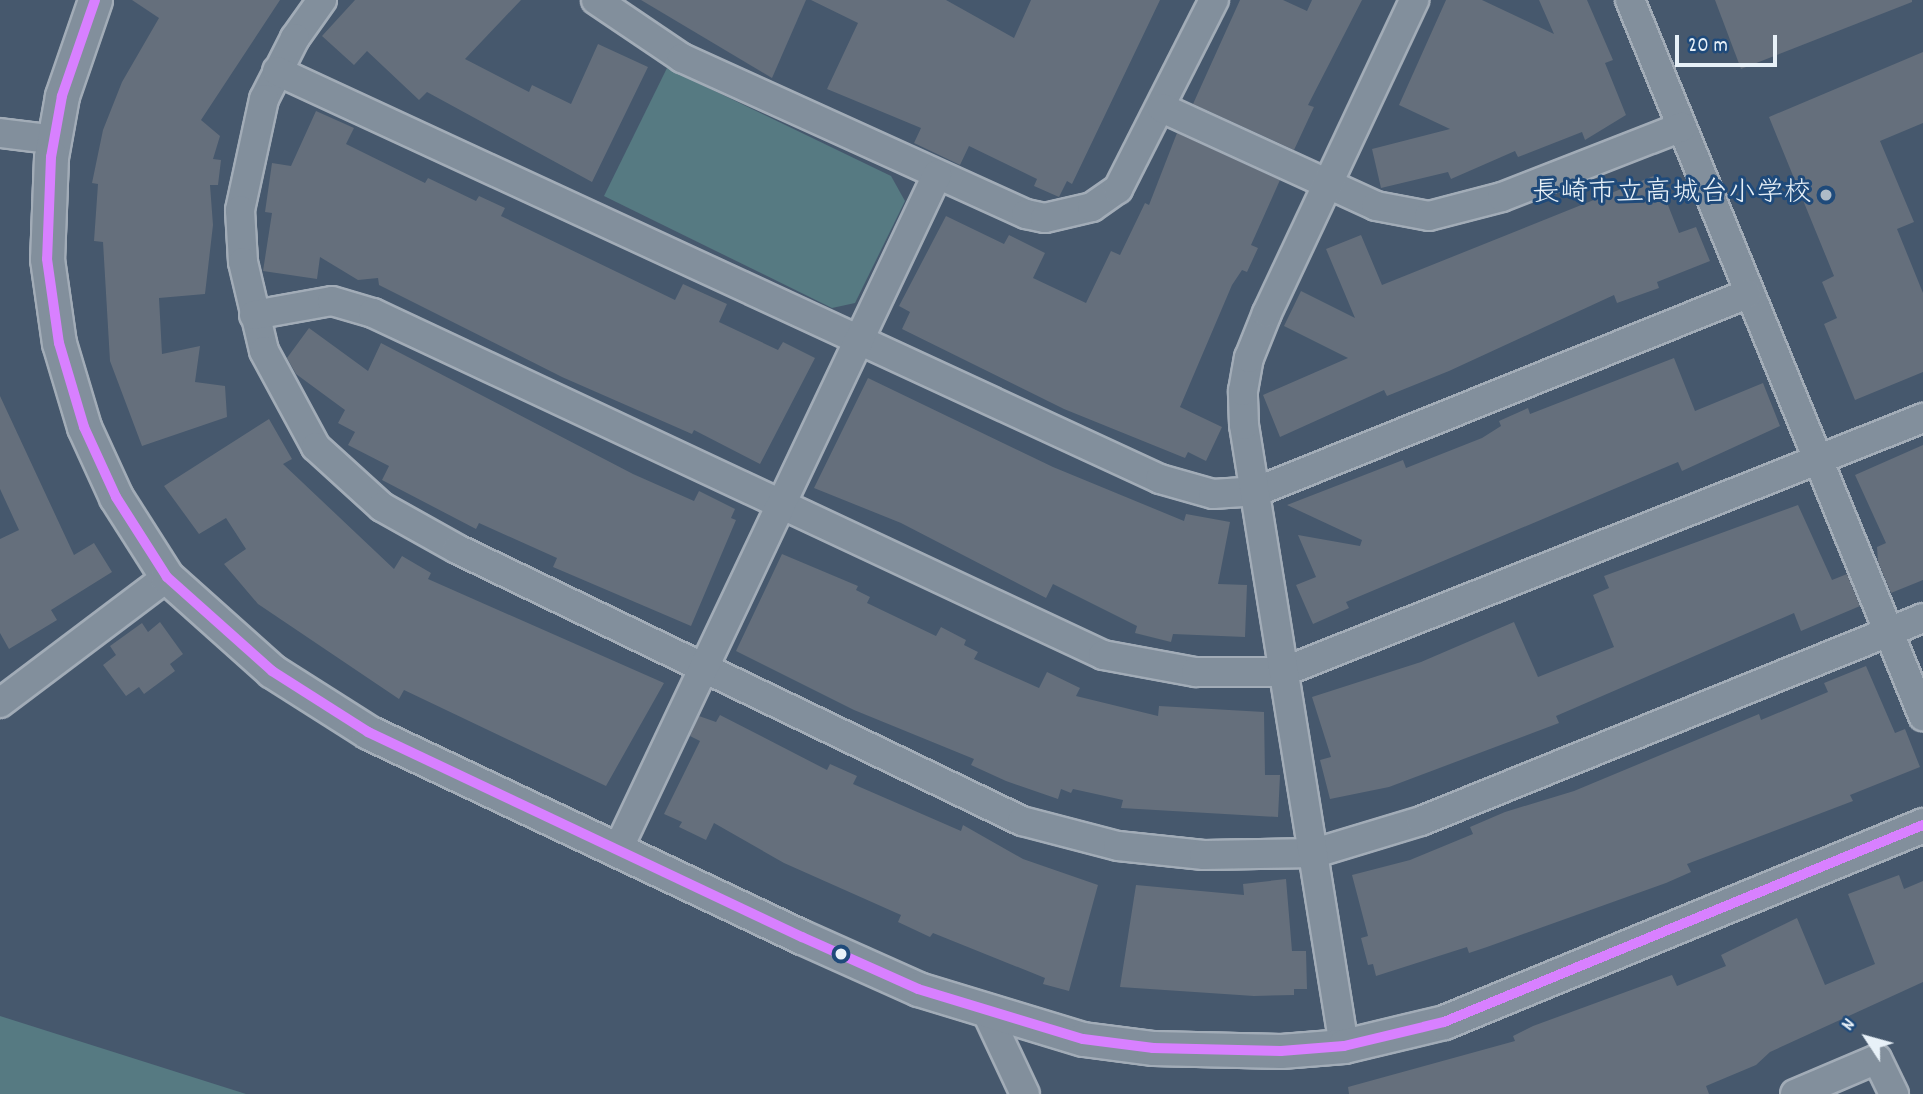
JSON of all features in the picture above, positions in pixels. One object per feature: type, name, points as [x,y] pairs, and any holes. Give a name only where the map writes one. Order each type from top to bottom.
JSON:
[{"type":"street","points":[[95,0],[71,58],[53,145],[47,259],[59,343],[84,427],[116,497],[167,578],[272,671],[368,732],[824,947],[987,1013],[1083,1039],[1153,1048],[1280,1051],[1343,1046],[1444,1022],[1923,825]]},
{"type":"street","points":[[322,0],[277,71],[254,131],[240,210],[254,315],[264,351],[295,418],[316,447],[382,507],[700,670],[1022,821],[1118,846],[1204,855],[1315,853],[1421,821],[1892,633],[1923,618]]},
{"type":"street","points":[[596,0],[682,58],[1026,214],[1069,214],[1092,207],[1118,189],[1162,108],[1214,0]]},
{"type":"street","points":[[1343,1046],[1315,853],[1283,672],[1258,491],[1244,425],[1249,358],[1414,0]]},
{"type":"street","points":[[1630,0],[1747,294],[1892,633],[1923,716]]},
{"type":"street","points":[[277,71],[1160,480],[1213,494],[1258,491],[1747,294]]},
{"type":"street","points":[[1162,108],[1376,206],[1429,216],[1502,197],[1682,127]]},
{"type":"street","points":[[0,133],[38,138]]},
{"type":"street","points":[[618,849],[700,670],[860,342],[937,175]]},
{"type":"street","points":[[254,315],[332,301],[373,313],[779,506],[1103,654],[1196,672],[1283,672],[1923,418]]},
{"type":"street","points":[[2,698],[167,578]]},
{"type":"street","points":[[987,1013],[1025,1094]]},
{"type":"street","points":[[1795,1094],[1877,1059],[1894,1094]]},
{"type":"green space","points":[[667,68],[891,176],[905,201],[855,303],[832,308],[604,196]]},
{"type":"green space","points":[[0,1016],[246,1094],[0,1094]]},
{"type":"building","points":[[132,0],[280,0],[201,120],[220,136],[213,159],[221,160],[218,185],[210,185],[213,225],[205,294],[159,298],[162,354],[200,346],[195,382],[225,386],[227,417],[142,446],[110,361],[103,242],[94,241],[98,184],[92,183],[103,130],[122,82],[159,18]]},
{"type":"building","points":[[355,0],[521,0],[465,59],[529,92],[532,85],[571,104],[598,44],[648,67],[592,182],[427,92],[419,100],[367,51],[354,65],[322,36]]},
{"type":"building","points":[[641,0],[806,0],[772,78]]},
{"type":"building","points":[[811,0],[946,0],[1014,38],[1031,0],[1160,0],[1072,184],[1067,181],[1059,197],[1034,186],[1037,179],[969,146],[960,165],[914,143],[921,128],[827,89],[858,23]]},
{"type":"building","points":[[1240,0],[1283,0],[1307,11],[1312,0],[1362,0],[1308,105],[1314,107],[1294,150],[1193,104]]},
{"type":"building","points":[[1446,0],[1482,0],[1554,34],[1539,0],[1587,0],[1613,60],[1605,63],[1626,115],[1585,140],[1582,132],[1518,157],[1515,151],[1451,179],[1448,172],[1381,188],[1372,149],[1450,129],[1399,105]]},
{"type":"building","points":[[1715,0],[1912,0],[1912,2],[1741,69]]},
{"type":"building","points":[[1923,52],[1923,123],[1880,141],[1914,222],[1897,229],[1923,293],[1923,372],[1855,400],[1824,324],[1837,318],[1822,282],[1834,276],[1769,117]]},
{"type":"building","points":[[316,111],[354,128],[346,144],[425,183],[428,178],[476,201],[479,196],[505,208],[501,216],[675,300],[683,284],[727,304],[719,322],[778,350],[783,342],[815,358],[760,464],[694,430],[692,434],[562,377],[379,285],[378,278],[358,280],[320,257],[317,279],[263,271],[272,213],[265,212],[272,163],[291,166]]},
{"type":"building","points":[[1177,133],[1280,180],[1251,245],[1258,248],[1247,272],[1242,270],[1232,285],[1180,407],[1222,427],[1206,461],[1188,452],[1185,458],[1064,409],[902,329],[910,312],[899,306],[946,216],[1004,244],[1009,235],[1045,253],[1033,278],[1086,303],[1111,251],[1120,255],[1145,203],[1149,205]]},
{"type":"building","points":[[1656,175],[1679,233],[1696,227],[1710,261],[1657,282],[1659,288],[1617,303],[1614,295],[1449,371],[1387,396],[1384,390],[1280,437],[1263,395],[1348,358],[1284,326],[1301,291],[1355,318],[1326,249],[1361,235],[1382,285]]},
{"type":"building","points":[[309,328],[368,371],[381,343],[633,474],[694,501],[699,491],[735,509],[731,518],[736,520],[691,626],[553,567],[557,558],[479,523],[476,529],[382,480],[389,466],[348,445],[355,432],[338,423],[345,410],[296,374],[287,358]]},
{"type":"building","points":[[1674,358],[1695,411],[1763,383],[1780,426],[1682,471],[1678,462],[1346,602],[1349,608],[1313,624],[1296,585],[1316,577],[1298,535],[1360,546],[1362,540],[1287,505],[1403,460],[1406,468],[1482,438],[1501,426],[1499,421],[1528,408],[1530,414]]},
{"type":"building","points":[[868,378],[1053,467],[1184,521],[1186,514],[1230,522],[1218,584],[1247,585],[1245,637],[1173,634],[1171,642],[1135,633],[1137,626],[1053,584],[1046,598],[901,523],[814,488]]},
{"type":"building","points":[[0,396],[74,555],[94,543],[112,572],[51,610],[57,620],[9,649],[0,633],[0,539],[19,530],[0,489]]},
{"type":"building","points":[[269,419],[292,459],[283,464],[394,569],[402,556],[431,573],[428,579],[664,683],[606,786],[404,690],[399,699],[258,604],[224,564],[246,549],[226,518],[199,534],[164,486]]},
{"type":"building","points":[[1923,445],[1923,580],[1891,593],[1878,562],[1877,547],[1886,543],[1855,475]]},
{"type":"building","points":[[1798,505],[1832,580],[1847,574],[1860,606],[1801,631],[1794,613],[1556,716],[1559,723],[1389,787],[1330,799],[1320,760],[1331,757],[1312,697],[1421,662],[1514,622],[1538,677],[1614,647],[1593,595],[1609,588],[1604,576]]},
{"type":"building","points":[[782,554],[858,586],[856,590],[870,597],[867,603],[936,636],[941,627],[966,640],[964,645],[978,652],[974,659],[1039,688],[1047,672],[1080,688],[1076,696],[1158,716],[1159,706],[1264,712],[1265,775],[1280,775],[1278,817],[1121,808],[1123,800],[1073,789],[1071,793],[1061,789],[1058,799],[1006,781],[971,765],[974,759],[854,710],[736,651]]},
{"type":"building","points":[[160,622],[183,654],[170,664],[175,671],[144,694],[139,687],[126,696],[103,665],[116,655],[110,646],[142,623],[148,632]]},
{"type":"building","points":[[1866,666],[1895,733],[1905,729],[1920,767],[1850,795],[1853,801],[1687,864],[1691,872],[1666,883],[1469,953],[1467,947],[1376,976],[1373,964],[1368,965],[1361,938],[1368,936],[1352,875],[1410,860],[1473,834],[1470,827],[1505,812],[1574,791],[1759,714],[1761,720],[1828,692],[1824,683]]},
{"type":"building","points":[[720,715],[827,770],[830,764],[857,776],[853,784],[961,831],[963,825],[1023,859],[1098,885],[1069,991],[1043,984],[1045,978],[933,933],[930,937],[898,922],[901,915],[784,863],[714,823],[706,840],[679,827],[682,822],[664,814],[700,741],[690,736],[699,716],[716,722]]},
{"type":"building","points":[[1899,875],[1904,889],[1923,881],[1923,982],[1770,1052],[1756,1065],[1706,1086],[1709,1094],[1349,1094],[1348,1087],[1515,1041],[1513,1036],[1533,1026],[1672,975],[1677,986],[1726,966],[1721,955],[1797,918],[1825,985],[1875,964],[1848,894]]},
{"type":"building","points":[[1286,879],[1292,951],[1306,951],[1307,989],[1294,989],[1294,995],[1254,996],[1120,987],[1136,885],[1244,895],[1243,884]]},
{"type":"transit line","points":[[95,0],[62,96],[51,157],[47,259],[59,343],[84,427],[116,497],[167,577],[272,671],[368,732],[802,937],[918,989],[1083,1039],[1153,1048],[1281,1051],[1344,1046],[1444,1022],[1923,825]]},
{"type":"place","name":"長崎市立高城台小学校","points":[[1826,195]]}]
